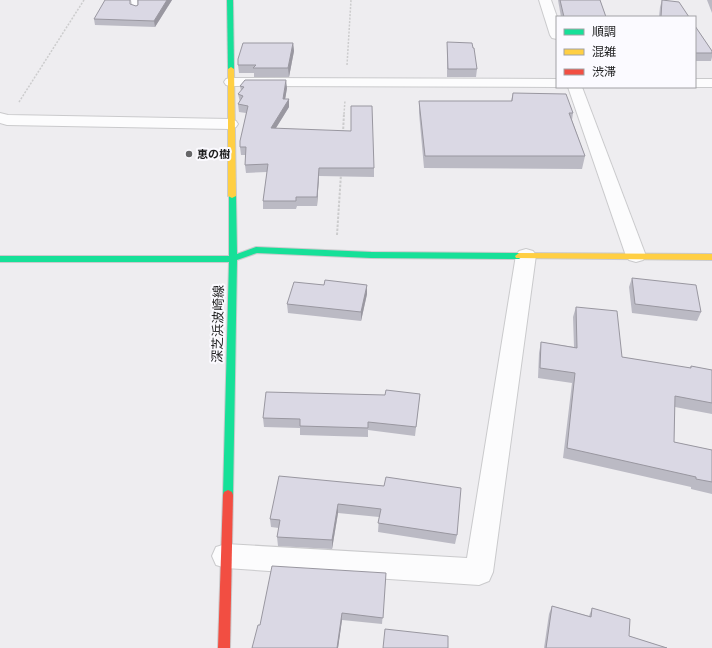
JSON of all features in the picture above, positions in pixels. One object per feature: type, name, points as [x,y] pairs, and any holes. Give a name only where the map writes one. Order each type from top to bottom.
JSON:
[{"type":"main road","name":"深芝浜波崎線","points":[[224,648],[233,258],[230,124],[230,0]]},
{"type":"main road","points":[[0,259],[202,260],[233,258],[256,250],[336,253],[712,257]]},
{"type":"street","points":[[545,0],[556,32]]},
{"type":"street","points":[[231,82],[346,81],[556,83]]},
{"type":"street","points":[[696,83],[712,83]]},
{"type":"street","points":[[575,88],[636,256]]},
{"type":"street","points":[[4,119],[230,124]]},
{"type":"street","points":[[226,556],[479,572],[526,255]]},
{"type":"lane","points":[[134,0],[136,10]]},
{"type":"path","points":[[4,119],[84,0]]},
{"type":"path","points":[[343,134],[351,0]]},
{"type":"path","points":[[336,253],[341,172]]},
{"type":"building","points":[[105,0],[130,0],[130,4],[136,6],[138,5],[138,0],[167,0],[154,21],[94,19]]},
{"type":"building","points":[[560,0],[600,0],[606,16],[564,16]]},
{"type":"building","points":[[662,0],[679,2],[688,16],[661,16]]},
{"type":"building","points":[[696,27],[712,51],[712,53],[696,53]]},
{"type":"building","points":[[447,42],[472,43],[477,69],[448,69]]},
{"type":"building","points":[[243,43],[293,43],[288,68],[253,68],[256,65],[238,65],[238,59]]},
{"type":"building","points":[[245,80],[286,80],[283,99],[289,99],[271,128],[351,131],[351,106],[372,106],[374,168],[319,168],[317,197],[296,197],[296,201],[263,201],[268,164],[245,165],[246,147],[240,147],[248,106],[238,104],[243,96],[238,94],[244,87],[240,86]]},
{"type":"building","points":[[513,93],[566,94],[573,113],[569,113],[585,156],[425,156],[419,101],[512,101]]},
{"type":"building","points":[[632,278],[696,285],[701,312],[635,304]]},
{"type":"building","points":[[325,280],[367,285],[361,312],[287,304],[294,282],[324,285]]},
{"type":"building","points":[[576,307],[617,311],[622,357],[712,370],[712,403],[675,396],[674,442],[712,450],[712,482],[696,479],[696,477],[567,448],[575,373],[540,368],[541,342],[577,348]]},
{"type":"building","points":[[386,390],[420,394],[416,427],[368,422],[368,428],[300,426],[300,419],[263,418],[266,392],[385,395]]},
{"type":"building","points":[[279,476],[384,486],[386,477],[461,488],[457,535],[378,523],[381,509],[338,504],[332,540],[277,537],[280,520],[270,519]]},
{"type":"building","points":[[272,566],[386,573],[383,618],[342,613],[337,648],[252,648],[258,625],[260,625]]},
{"type":"building","points":[[552,606],[591,617],[592,608],[630,619],[629,636],[667,648],[546,648]]},
{"type":"building","points":[[385,629],[448,636],[448,648],[383,648]]},
{"type":"traffic: fast","points":[[230,0],[231,69]]},
{"type":"traffic: fast","points":[[228,495],[233,259],[232,196]]},
{"type":"traffic: fast","points":[[0,259],[233,259],[256,250],[371,255],[519,256]]},
{"type":"traffic: slow","points":[[231,69],[232,196]]},
{"type":"traffic: slow","points":[[519,256],[712,257]]},
{"type":"traffic: jam","points":[[224,648],[228,495]]},
{"type":"place","name":"恵の樹","points":[[189,154]]}]
